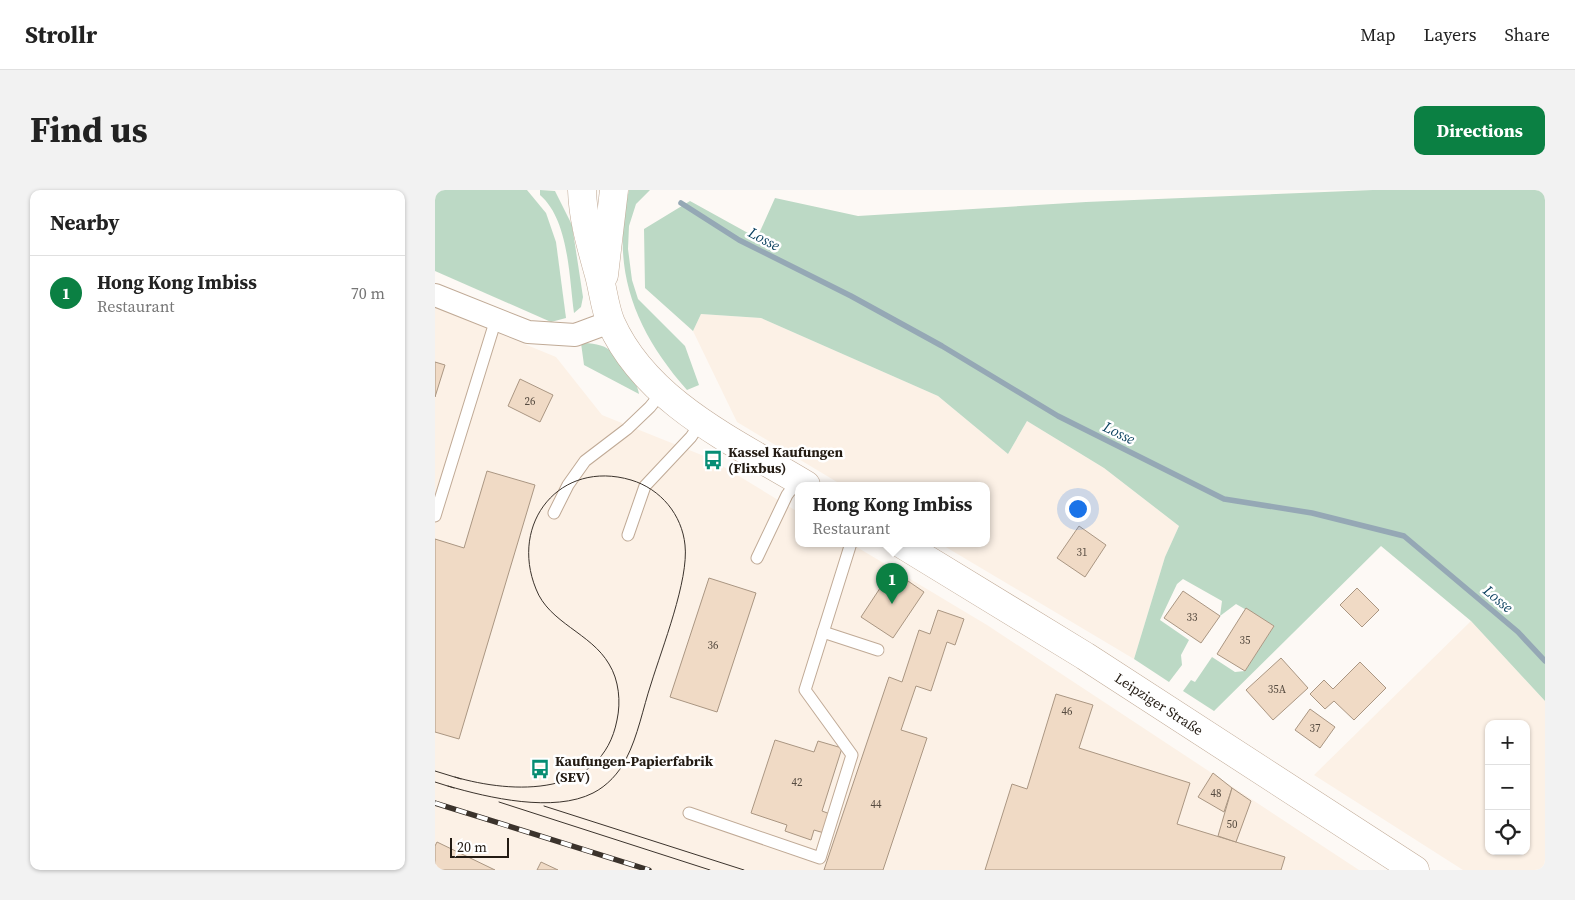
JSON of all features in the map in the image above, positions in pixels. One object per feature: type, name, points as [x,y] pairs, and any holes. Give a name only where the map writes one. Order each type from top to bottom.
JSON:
[{"type":"street","points":[[566,190],[583,217]]},
{"type":"street","points":[[582,190],[583,217],[611,322],[628,354],[662,392],[701,422],[800,482]]},
{"type":"street","points":[[603,289],[613,190]]},
{"type":"street","points":[[435,294],[528,332],[575,335],[611,322]]},
{"type":"street","name":"Leipziger Straße","points":[[907,547],[1085,656],[1415,870]]},
{"type":"lane","points":[[435,516],[496,319]]},
{"type":"lane","points":[[554,513],[568,485],[585,461],[627,429],[650,407],[662,392]]},
{"type":"lane","points":[[628,535],[645,486],[691,436],[701,422]]},
{"type":"lane","points":[[757,558],[787,495],[795,489]]},
{"type":"lane","points":[[689,813],[820,858],[852,755],[805,690],[850,547]]},
{"type":"lane","points":[[823,632],[878,650]]},
{"type":"shaded area","points":[[435,307],[556,357],[602,415],[709,458],[795,510],[795,547],[857,547],[987,625],[1359,870],[435,870]]},
{"type":"shaded area","points":[[701,314],[761,318],[938,396],[1008,454],[1027,421],[1104,468],[1179,526],[1165,557],[1134,659],[946,547],[990,547],[990,482],[837,482],[737,422],[693,331]]},
{"type":"shaded area","points":[[1471,621],[1545,701],[1545,870],[1463,870],[1314,775]]},
{"type":"green space","points":[[435,190],[527,190],[546,213],[556,242],[566,318],[551,322],[435,271]]},
{"type":"green space","points":[[540,190],[555,191],[572,225],[583,297],[581,307],[574,313],[569,266],[562,234],[550,206],[540,195]]},
{"type":"green space","points":[[629,190],[650,190],[636,204],[629,226],[628,249],[632,280],[638,299],[685,346],[699,385],[687,390],[653,345],[631,298],[625,272],[623,246],[624,219]]},
{"type":"green space","points":[[1373,190],[1545,190],[1545,701],[1471,621],[1381,546],[1214,711],[1183,691],[1191,680],[1195,682],[1212,657],[1235,672],[1245,671],[1274,626],[1236,604],[1220,616],[1222,601],[1183,579],[1177,584],[1160,620],[1189,640],[1181,655],[1182,665],[1169,682],[1134,659],[1165,557],[1179,526],[1104,468],[1027,421],[1008,454],[938,396],[761,318],[701,314],[693,331],[645,288],[644,229],[690,201],[757,238],[775,198],[858,216],[1086,202]]},
{"type":"green space","points":[[581,343],[601,345],[615,354],[632,377],[639,394],[584,365]]},
{"type":"building","points":[[435,362],[445,365],[435,397]]},
{"type":"building","points":[[520,379],[553,395],[540,422],[508,406]]},
{"type":"building","points":[[487,471],[535,485],[459,739],[435,732],[435,539],[464,548]]},
{"type":"building","points":[[1079,526],[1106,545],[1085,577],[1057,558]]},
{"type":"building","points":[[892,570],[924,592],[893,638],[861,617]]},
{"type":"building","points":[[709,578],[756,593],[717,712],[670,697]]},
{"type":"building","points":[[1357,588],[1379,610],[1362,627],[1340,605]]},
{"type":"building","points":[[1183,591],[1220,616],[1201,643],[1164,618]]},
{"type":"building","points":[[1246,608],[1274,626],[1245,671],[1217,654]]},
{"type":"building","points":[[938,610],[964,619],[955,645],[947,642],[931,691],[916,686],[901,730],[927,738],[883,870],[824,870],[889,677],[902,682],[919,630],[930,634]]},
{"type":"building","points":[[1281,658],[1308,688],[1273,720],[1246,690]]},
{"type":"building","points":[[1360,662],[1386,688],[1354,720],[1334,701],[1325,709],[1310,694],[1324,680],[1333,689]]},
{"type":"building","points":[[1056,694],[1093,705],[1079,748],[1190,783],[1177,824],[1285,857],[1281,870],[985,870],[1012,784],[1027,789]]},
{"type":"building","points":[[1310,709],[1335,727],[1320,748],[1295,730]]},
{"type":"building","points":[[775,740],[814,752],[818,741],[842,748],[822,811],[830,814],[824,833],[814,830],[811,840],[785,831],[787,825],[751,813]]},
{"type":"building","points":[[1213,773],[1232,788],[1224,812],[1198,797]]},
{"type":"building","points":[[1232,788],[1251,801],[1236,842],[1218,836]]},
{"type":"building","points":[[437,842],[495,870],[435,870],[435,846]]},
{"type":"building","points":[[541,862],[558,870],[537,870]]},
{"type":"waterway","name":"Losse","points":[[681,203],[739,240],[851,296],[942,346],[1058,416],[1224,499],[1312,513],[1404,536],[1518,632],[1545,661]]},
{"type":"tram line","points":[[448,786],[482,795],[521,802],[560,802],[577,799],[593,793],[608,783],[620,769],[634,741],[668,633],[679,595],[685,560],[685,545],[680,523],[668,505],[652,490],[631,480],[605,476],[582,479],[563,488],[547,502],[535,520],[529,541],[529,565],[536,589],[542,601],[550,611],[601,653],[615,677],[619,699],[618,713],[608,746],[594,764],[574,777],[552,784],[528,787],[503,786],[478,783],[455,777]]},
{"type":"tram line","points":[[435,771],[461,779]]},
{"type":"tram line","points":[[435,782],[454,788]]},
{"type":"tram line","points":[[499,802],[710,870]]},
{"type":"tram line","points":[[544,806],[744,870]]},
{"type":"railway","points":[[435,803],[649,870]]},
{"type":"place","name":"Kassel Kaufungen (Flixbus)","points":[[713,460]]},
{"type":"place","name":"Hong Kong Imbiss","points":[[892,604]]},
{"type":"place","name":"Kaufungen-Papierfabrik (SEV)","points":[[540,769]]}]
